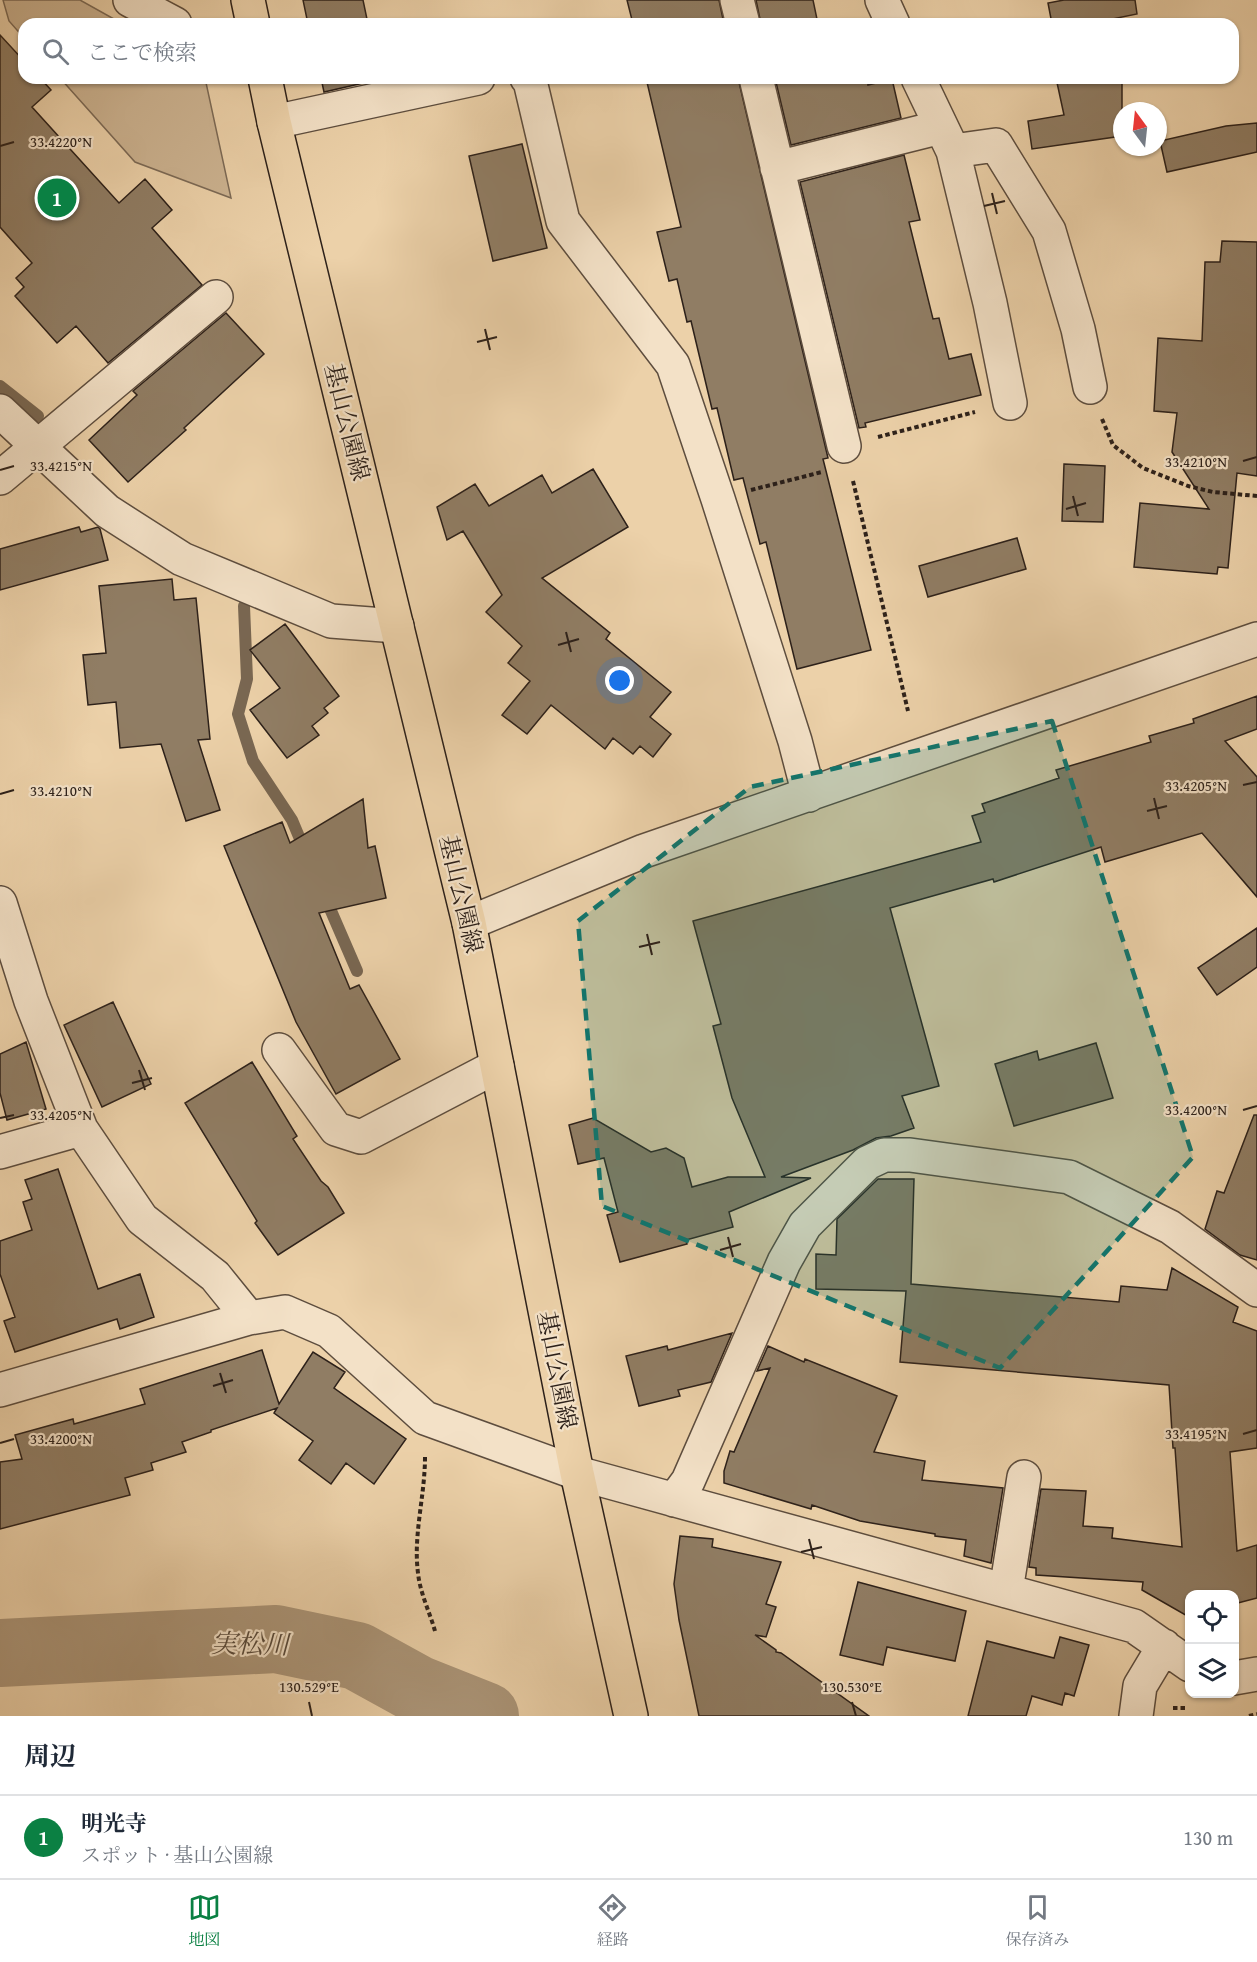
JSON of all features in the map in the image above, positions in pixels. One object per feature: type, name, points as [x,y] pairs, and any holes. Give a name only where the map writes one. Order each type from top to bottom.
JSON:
[{"type":"main road","points":[[248,0],[252,18]]},
{"type":"main road","name":"基山公園線","points":[[266,84],[469,923],[577,1473],[631,1716]]},
{"type":"street","points":[[130,0],[164,18]]},
{"type":"street","points":[[737,0],[742,18]]},
{"type":"street","points":[[882,0],[890,18]]},
{"type":"street","points":[[274,122],[450,84]]},
{"type":"street","points":[[531,84],[563,221],[673,365],[795,741],[809,795]]},
{"type":"street","points":[[757,84],[847,456]]},
{"type":"street","points":[[921,84],[947,139],[990,303],[1010,403]]},
{"type":"street","points":[[777,168],[947,139],[996,145],[1049,231],[1078,329],[1090,387]]},
{"type":"street","points":[[0,478],[216,297]]},
{"type":"street","points":[[0,411],[107,511],[182,559],[331,621],[397,626]]},
{"type":"street","points":[[469,923],[644,851],[1257,639]]},
{"type":"street","points":[[0,903],[30,1001],[81,1129],[142,1219],[215,1276],[249,1318]]},
{"type":"street","points":[[279,1050],[336,1129],[361,1137],[497,1066]]},
{"type":"street","points":[[0,1152],[81,1129]]},
{"type":"street","points":[[674,1500],[688,1481],[784,1262],[805,1225],[867,1163],[884,1155],[910,1155],[1069,1177],[1170,1227],[1257,1290]]},
{"type":"street","points":[[0,1389],[249,1318],[285,1312],[329,1331],[425,1418],[577,1473],[1134,1626],[1177,1656],[1140,1686],[1136,1716]]},
{"type":"street","points":[[1006,1590],[1024,1477]]},
{"type":"street","points":[[1239,1677],[1257,1674]]},
{"type":"path","points":[[1090,387],[1113,445],[1143,468],[1188,486],[1213,492],[1257,496]]},
{"type":"path","points":[[718,499],[1010,403]]},
{"type":"path","points":[[847,456],[908,711]]},
{"type":"path","points":[[425,1418],[425,1483],[416,1548],[418,1575],[435,1631]]},
{"type":"path","points":[[1249,1716],[1257,1714]]},
{"type":"highlighted area","points":[[1052,721],[1193,1157],[1000,1368],[602,1206],[578,921],[750,787]]},
{"type":"shaded area","points":[[3,0],[80,0],[112,18],[18,18],[18,31],[9,21]]},
{"type":"shaded area","points":[[65,84],[206,84],[231,198],[135,162]]},
{"type":"building","points":[[303,0],[363,0],[367,18],[307,18]]},
{"type":"building","points":[[627,0],[719,0],[723,18],[632,18]]},
{"type":"building","points":[[756,0],[813,0],[817,18],[760,18]]},
{"type":"building","points":[[1064,0],[1135,0],[1137,14],[1117,18],[1051,18],[1048,3]]},
{"type":"building","points":[[0,35],[18,54],[18,84],[46,84],[51,90],[32,107],[119,203],[145,179],[172,210],[152,228],[202,285],[108,363],[76,326],[57,343],[15,296],[24,287],[16,278],[32,263],[0,227]]},
{"type":"building","points":[[322,84],[359,84],[324,92]]},
{"type":"building","points":[[647,84],[739,84],[828,458],[823,459],[871,650],[797,669],[766,542],[760,544],[743,478],[734,480],[717,408],[712,409],[691,321],[687,322],[677,279],[669,281],[657,232],[681,227]]},
{"type":"building","points":[[776,84],[893,84],[901,118],[791,145]]},
{"type":"building","points":[[1057,84],[1122,84],[1122,102],[1113,102],[1113,137],[1032,149],[1028,121],[1064,115]]},
{"type":"building","points":[[1257,123],[1257,152],[1167,172],[1163,156],[1167,156],[1167,139],[1226,126]]},
{"type":"building","points":[[522,144],[547,248],[493,261],[469,156]]},
{"type":"building","points":[[904,155],[920,220],[909,222],[933,319],[939,318],[949,359],[971,354],[981,395],[865,423],[866,427],[859,428],[800,182]]},
{"type":"building","points":[[1222,241],[1257,242],[1257,476],[1237,473],[1228,568],[1218,567],[1217,574],[1134,567],[1140,503],[1209,509],[1172,452],[1177,413],[1154,411],[1158,338],[1202,341],[1205,262],[1220,262]]},
{"type":"building","points":[[226,313],[264,354],[184,428],[186,430],[128,482],[89,440],[137,395],[133,391]]},
{"type":"building","points":[[1064,464],[1105,466],[1103,522],[1062,521]]},
{"type":"building","points":[[593,469],[628,527],[542,578],[610,633],[606,639],[671,692],[650,717],[671,734],[653,757],[640,746],[633,754],[613,738],[605,749],[551,705],[527,734],[502,715],[530,681],[508,663],[522,646],[486,612],[502,595],[463,531],[447,540],[437,507],[475,484],[489,506],[542,475],[552,493]]},
{"type":"building","points":[[79,527],[81,532],[98,527],[100,529],[108,560],[0,590],[0,549]]},
{"type":"building","points":[[1017,538],[1026,569],[928,597],[919,566]]},
{"type":"building","points":[[172,579],[174,600],[196,598],[210,739],[198,740],[220,810],[186,821],[161,744],[120,748],[116,702],[88,705],[83,655],[106,653],[99,586]]},
{"type":"building","points":[[285,624],[339,696],[324,708],[328,713],[312,726],[319,735],[287,758],[250,710],[280,688],[250,650]]},
{"type":"building","points":[[1257,696],[1257,729],[1225,741],[1257,777],[1257,897],[1202,833],[1105,862],[1101,847],[994,882],[993,879],[890,908],[939,1086],[902,1096],[914,1128],[891,1136],[876,1138],[853,1150],[781,1177],[811,1178],[729,1212],[733,1227],[686,1240],[687,1244],[620,1262],[607,1215],[618,1212],[604,1158],[578,1164],[569,1125],[593,1118],[651,1152],[666,1148],[684,1158],[692,1187],[728,1177],[765,1177],[732,1098],[713,1026],[721,1024],[693,921],[981,842],[972,816],[985,812],[982,804],[1059,778],[1056,770],[1151,742],[1149,736],[1194,723],[1193,719]]},
{"type":"building","points":[[363,799],[368,848],[375,846],[386,898],[319,913],[350,989],[359,985],[400,1059],[336,1094],[296,1022],[224,846],[282,822],[290,843]]},
{"type":"building","points":[[1257,928],[1257,967],[1217,995],[1198,968]]},
{"type":"building","points":[[113,1002],[151,1084],[102,1107],[64,1025]]},
{"type":"building","points":[[26,1042],[46,1109],[7,1120],[0,1093],[0,1054]]},
{"type":"building","points":[[1096,1043],[1113,1098],[1014,1126],[995,1064],[1037,1051],[1039,1060]]},
{"type":"building","points":[[252,1062],[297,1136],[293,1139],[344,1213],[278,1255],[255,1223],[257,1221],[185,1103]]},
{"type":"building","points":[[1254,1115],[1257,1115],[1257,1260],[1240,1255],[1205,1229],[1217,1191],[1224,1193]]},
{"type":"building","points":[[58,1169],[98,1289],[140,1274],[154,1317],[120,1329],[117,1319],[15,1352],[4,1321],[15,1317],[0,1274],[0,1241],[32,1230],[23,1202],[32,1199],[25,1180]]},
{"type":"building","points":[[878,1179],[914,1179],[911,1284],[1119,1302],[1121,1286],[1167,1290],[1172,1268],[1238,1307],[1233,1322],[1257,1331],[1257,1448],[1230,1452],[1237,1551],[1257,1545],[1257,1598],[1239,1603],[1239,1590],[1185,1590],[1185,1615],[1142,1590],[1143,1582],[1036,1575],[1036,1568],[1029,1567],[1041,1489],[1086,1491],[1083,1526],[1113,1528],[1112,1538],[1182,1547],[1169,1385],[900,1362],[906,1291],[816,1289],[816,1254],[836,1255],[837,1219]]},
{"type":"building","points":[[732,1333],[711,1382],[678,1390],[680,1396],[639,1406],[626,1356],[667,1346],[668,1350]]},
{"type":"building","points":[[768,1346],[804,1362],[805,1359],[897,1396],[874,1452],[925,1461],[922,1480],[1003,1488],[991,1563],[964,1556],[966,1540],[860,1521],[812,1505],[811,1509],[724,1483],[724,1471],[730,1451],[734,1452],[770,1368],[757,1371]]},
{"type":"building","points":[[262,1350],[279,1404],[313,1352],[345,1372],[334,1388],[406,1439],[374,1484],[346,1463],[331,1484],[299,1460],[313,1441],[274,1413],[277,1408],[182,1442],[186,1452],[151,1463],[153,1470],[125,1478],[130,1495],[0,1529],[0,1462],[22,1459],[15,1435],[73,1419],[74,1424],[145,1404],[140,1389]]},
{"type":"building","points":[[680,1536],[713,1539],[712,1547],[781,1562],[766,1604],[776,1607],[766,1637],[755,1635],[869,1716],[699,1716],[674,1584]]},
{"type":"building","points":[[858,1582],[966,1611],[955,1661],[887,1647],[883,1665],[840,1655]]},
{"type":"building","points":[[1060,1637],[1089,1645],[1074,1696],[1065,1693],[1062,1705],[1032,1696],[1026,1716],[968,1716],[987,1641],[1054,1658]]},
{"type":"waterway","points":[[0,386],[38,416]]},
{"type":"waterway","points":[[244,606],[247,679],[238,714],[253,761],[292,820],[305,851]]},
{"type":"waterway","points":[[325,897],[357,971]]},
{"type":"waterway","name":"実松川","points":[[0,1653],[276,1639],[357,1656],[417,1689],[485,1716]]},
{"type":"place","name":"明光寺","points":[[57,198]]}]
